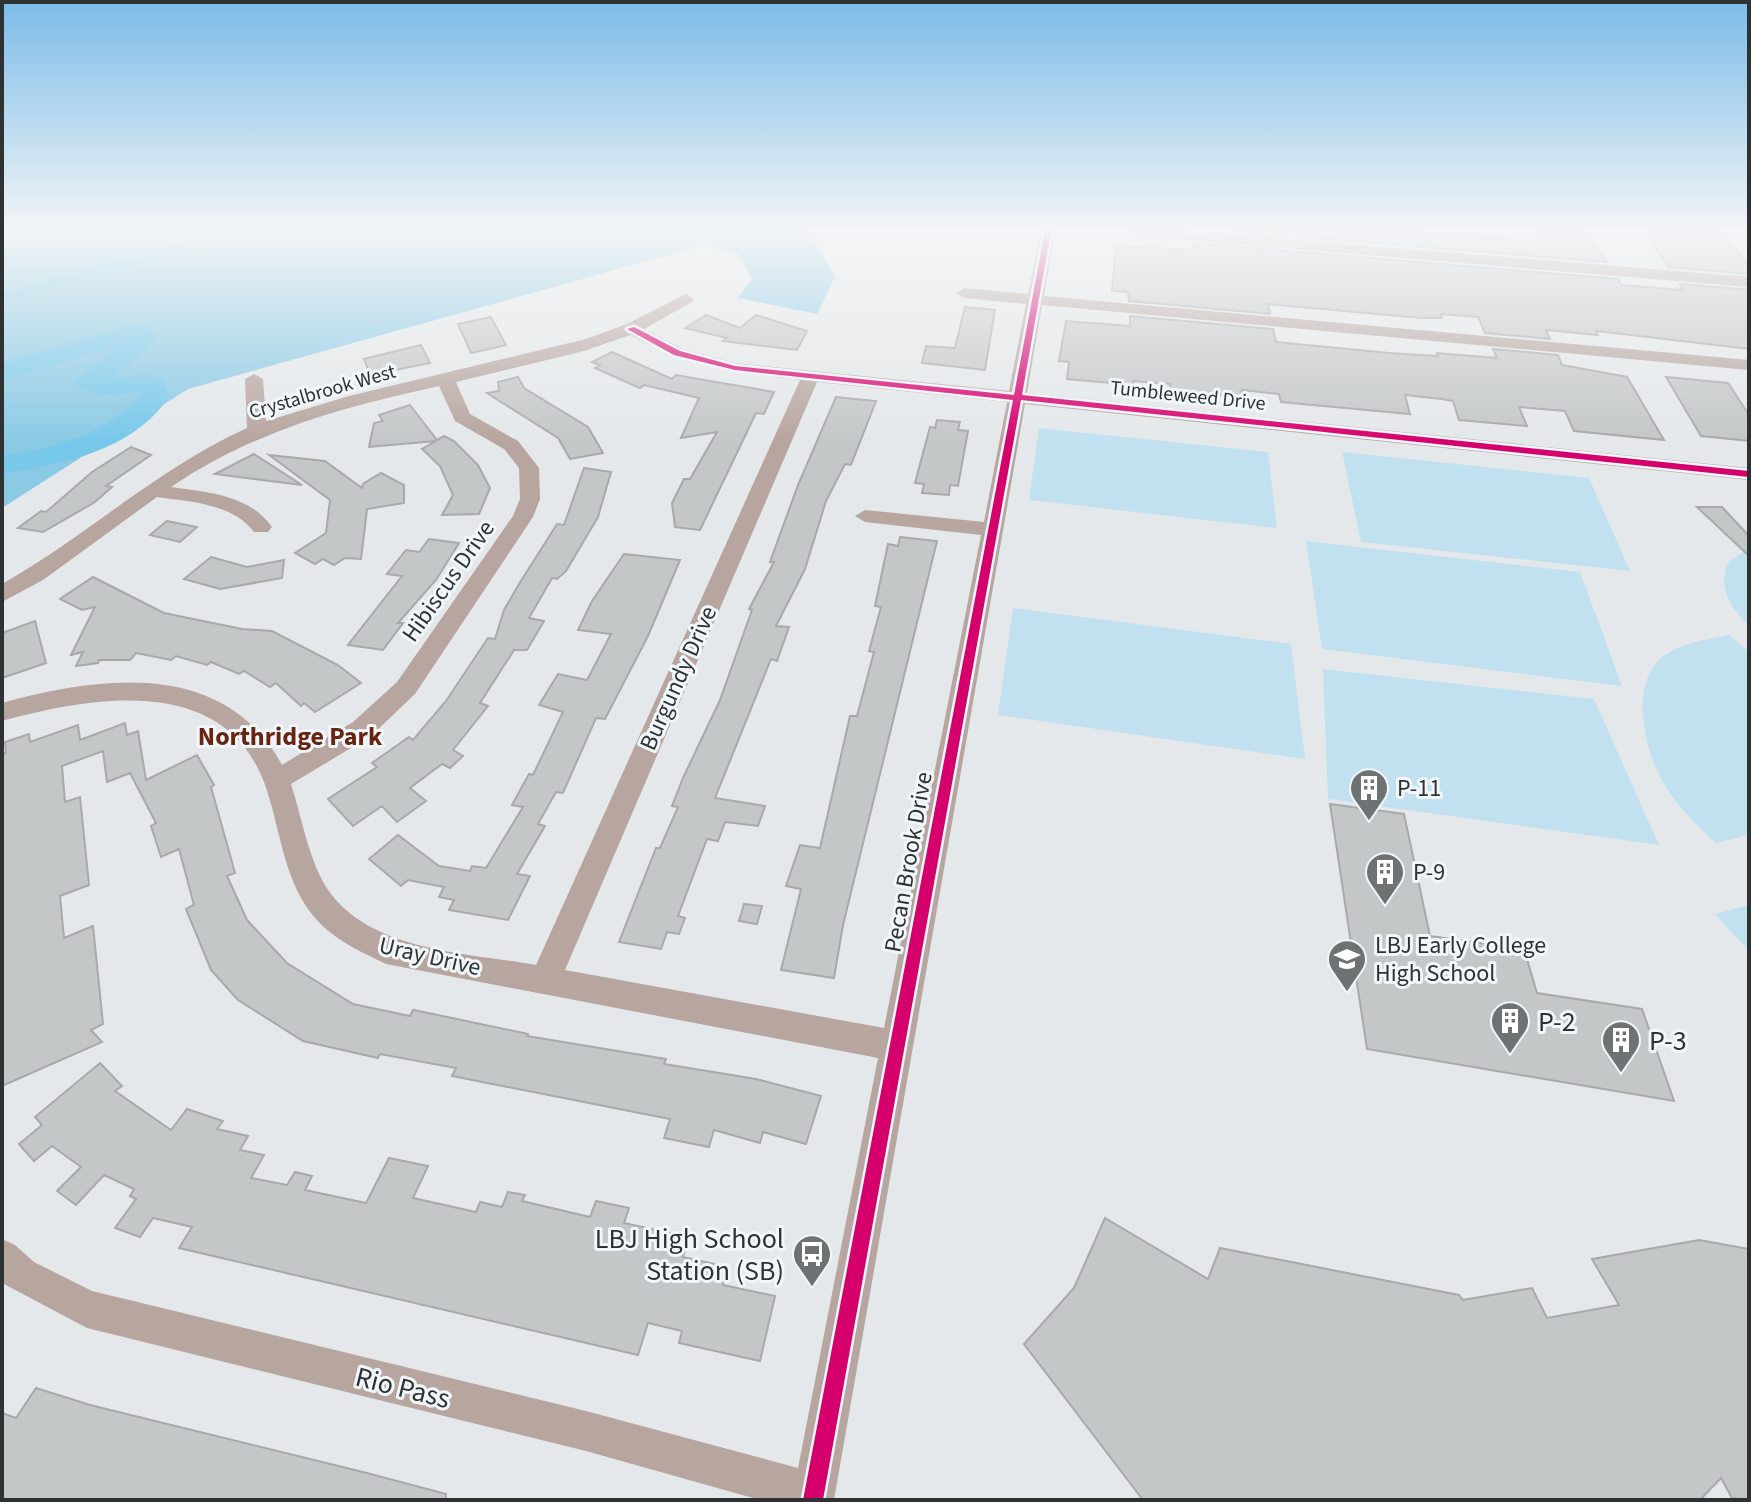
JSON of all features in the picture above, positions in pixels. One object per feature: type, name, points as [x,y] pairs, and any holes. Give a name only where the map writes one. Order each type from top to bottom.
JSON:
[{"type":"street","name":"Crystalbrook West","points":[[2,594],[75,551],[203,454],[311,413],[555,353],[631,329],[682,301]]},
{"type":"street","name":"Pecan Brook Drive","points":[[813,1497],[1034,301]]},
{"type":"street","points":[[1057,301],[1749,365]]},
{"type":"street","name":"Tumbleweed Drive","points":[[631,329],[677,353],[713,363],[811,376],[1749,474]]},
{"type":"street","name":"Burgundy Drive","points":[[545,980],[811,376]]},
{"type":"street","points":[[254,379],[257,431]]},
{"type":"street","name":"Hibiscus Drive","points":[[276,780],[332,750],[384,712],[406,688],[523,517],[530,499],[529,468],[511,445],[462,417],[446,380]]},
{"type":"street","points":[[152,490],[237,506],[257,517],[261,527]]},
{"type":"street","points":[[865,516],[992,530]]},
{"type":"street","name":"Uray Drive","points":[[2,712],[98,691],[153,691],[197,700],[235,720],[252,735],[276,780],[305,879],[336,922],[363,940],[397,954],[897,1046]]},
{"type":"street","name":"Rio Pass","points":[[2,1258],[21,1275],[87,1309],[586,1431],[813,1497]]},
{"type":"shaded area","points":[[2,301],[503,301],[188,389],[2,508]]},
{"type":"shaded area","points":[[753,301],[823,301],[817,314]]},
{"type":"shaded area","points":[[1039,428],[1268,452],[1277,528],[1029,500]]},
{"type":"shaded area","points":[[1342,452],[1589,478],[1630,571],[1361,542]]},
{"type":"shaded area","points":[[1306,541],[1580,572],[1622,686],[1322,649]]},
{"type":"shaded area","points":[[1749,549],[1749,626],[1731,604],[1724,579],[1729,561]]},
{"type":"shaded area","points":[[1013,608],[1291,644],[1305,759],[998,715]]},
{"type":"shaded area","points":[[1729,635],[1749,652],[1749,835],[1716,843],[1676,802],[1658,773],[1646,738],[1643,703],[1650,673],[1666,654],[1692,643]]},
{"type":"shaded area","points":[[1323,669],[1594,699],[1659,845],[1328,799]]},
{"type":"shaded area","points":[[1749,905],[1749,951],[1715,914]]},
{"type":"building","points":[[1130,301],[1749,301],[1749,349],[1596,331],[1598,335],[1546,330],[1550,339],[1485,333],[1478,317],[1441,314],[1442,318],[1421,318],[1268,304],[1270,314]]},
{"type":"building","points":[[965,307],[995,310],[985,370],[922,363],[926,346],[955,348]]},
{"type":"building","points":[[706,315],[740,328],[756,315],[807,331],[797,350],[723,341],[727,338],[685,328]]},
{"type":"building","points":[[1130,316],[1273,329],[1276,342],[1389,353],[1497,358],[1493,349],[1558,355],[1562,365],[1627,377],[1664,440],[1574,431],[1565,411],[1519,407],[1527,426],[1459,420],[1453,401],[1405,395],[1410,414],[1281,402],[1279,394],[1242,390],[1243,397],[1170,392],[1170,384],[1133,381],[1133,385],[1067,379],[1069,362],[1059,361],[1066,321],[1130,326]]},
{"type":"building","points":[[491,317],[506,345],[471,353],[458,324]]},
{"type":"building","points":[[421,345],[430,363],[370,375],[364,359]]},
{"type":"building","points":[[612,352],[672,379],[676,375],[774,392],[764,414],[756,413],[700,530],[675,527],[672,503],[684,479],[690,479],[717,432],[681,438],[699,398],[644,385],[640,388],[595,368],[600,365],[592,362]]},
{"type":"building","points":[[518,377],[524,388],[588,427],[603,453],[570,459],[558,438],[487,393],[499,391],[498,382]]},
{"type":"building","points":[[1666,377],[1728,383],[1749,415],[1749,441],[1701,436]]},
{"type":"building","points":[[836,397],[876,401],[851,465],[845,464],[826,501],[805,569],[776,626],[789,627],[777,661],[771,659],[715,798],[765,806],[758,826],[725,822],[718,841],[707,839],[678,916],[685,918],[679,934],[667,932],[661,949],[619,942],[656,848],[660,848],[678,807],[672,806],[720,700],[752,610],[749,609],[774,562],[770,562],[798,485]]},
{"type":"building","points":[[410,405],[437,440],[444,436],[454,441],[478,465],[490,488],[479,514],[442,515],[453,495],[440,466],[422,449],[436,441],[369,447],[374,423],[383,421],[379,415]]},
{"type":"building","points":[[937,420],[960,422],[958,430],[968,431],[958,486],[950,485],[949,495],[922,493],[924,484],[915,483],[930,427],[935,428]]},
{"type":"building","points":[[131,447],[151,455],[106,486],[112,487],[95,502],[43,532],[18,528],[41,511],[46,512],[92,472]]},
{"type":"building","points":[[254,454],[302,485],[215,474]]},
{"type":"building","points":[[269,455],[325,461],[362,488],[363,484],[381,473],[404,485],[404,503],[367,509],[361,559],[345,558],[334,565],[323,559],[315,564],[295,553],[326,533],[330,500]]},
{"type":"building","points":[[584,468],[611,472],[598,517],[566,571],[557,579],[552,578],[529,618],[544,621],[527,650],[514,650],[480,703],[488,706],[453,750],[463,756],[450,768],[442,764],[410,788],[426,801],[397,822],[382,806],[353,826],[328,799],[377,767],[372,763],[409,737],[413,740],[446,701],[488,638],[495,639],[504,610],[519,584],[557,524],[564,525]]},
{"type":"building","points":[[1697,507],[1722,507],[1749,536],[1749,552],[1747,554]]},
{"type":"building","points":[[167,521],[197,527],[180,542],[150,535]]},
{"type":"building","points":[[900,537],[937,541],[843,925],[834,978],[781,970],[801,889],[786,886],[800,845],[820,848],[850,716],[857,716],[874,652],[869,651],[881,607],[875,606],[888,544],[898,546]]},
{"type":"building","points":[[429,539],[459,543],[436,580],[398,623],[403,623],[383,650],[348,645],[402,576],[387,574],[406,550],[419,552]]},
{"type":"building","points":[[624,554],[680,560],[648,636],[605,719],[596,718],[563,793],[556,792],[538,824],[545,826],[517,874],[530,876],[508,920],[449,910],[454,900],[439,897],[444,887],[408,880],[401,886],[369,859],[398,835],[439,866],[470,871],[472,866],[486,868],[523,807],[512,805],[529,774],[533,775],[563,712],[539,705],[558,674],[587,680],[611,634],[578,630],[592,601]]},
{"type":"building","points":[[211,557],[247,567],[284,560],[282,578],[220,589],[184,579]]},
{"type":"building","points":[[93,577],[164,613],[242,629],[272,631],[338,665],[361,683],[315,712],[304,703],[301,706],[276,683],[270,687],[244,671],[239,674],[211,662],[207,665],[176,656],[171,660],[136,653],[130,660],[99,660],[98,663],[76,666],[83,652],[71,655],[95,607],[82,610],[60,599]]},
{"type":"building","points":[[35,621],[46,663],[2,678],[2,633]]},
{"type":"building","points":[[125,723],[127,735],[138,731],[146,780],[197,755],[214,785],[211,787],[235,873],[227,876],[247,920],[287,963],[353,1004],[410,1016],[413,1010],[527,1036],[666,1059],[664,1064],[756,1079],[821,1096],[806,1144],[763,1132],[760,1143],[714,1130],[709,1147],[664,1138],[670,1119],[452,1076],[456,1068],[380,1054],[378,1058],[303,1041],[238,1000],[211,970],[186,909],[194,905],[179,849],[161,857],[151,826],[156,823],[130,773],[107,782],[103,751],[62,766],[65,802],[80,797],[89,885],[60,896],[64,938],[93,926],[103,1024],[91,1030],[102,1042],[2,1086],[2,754],[6,753],[5,742],[29,734],[30,742],[78,725],[80,740]]},
{"type":"building","points":[[1330,804],[1404,814],[1430,936],[1524,949],[1537,993],[1642,1009],[1674,1101],[1367,1049]]},
{"type":"building","points":[[744,904],[762,906],[757,924],[739,921]]},
{"type":"building","points":[[100,1063],[122,1086],[115,1091],[171,1130],[187,1109],[223,1121],[217,1129],[248,1136],[240,1150],[264,1155],[251,1178],[287,1185],[295,1172],[312,1176],[305,1190],[366,1203],[389,1158],[428,1166],[413,1198],[476,1212],[480,1202],[502,1207],[508,1192],[525,1195],[522,1201],[590,1217],[596,1201],[629,1208],[624,1223],[688,1237],[683,1257],[728,1267],[723,1285],[775,1296],[760,1361],[679,1343],[682,1331],[648,1323],[638,1355],[179,1248],[192,1227],[153,1218],[140,1237],[115,1228],[136,1199],[130,1196],[134,1189],[104,1175],[76,1205],[57,1191],[81,1167],[52,1146],[34,1161],[19,1144],[42,1125],[35,1117]]},
{"type":"building","points":[[1105,1218],[1208,1279],[1220,1248],[1459,1295],[1463,1300],[1532,1288],[1547,1318],[1619,1305],[1592,1259],[1699,1240],[1749,1249],[1749,1500],[1732,1498],[1721,1478],[1700,1500],[1143,1500],[1024,1344],[1074,1288]]},
{"type":"building","points":[[36,1388],[90,1405],[446,1494],[446,1500],[2,1500],[2,1413],[16,1418]]},
{"type":"waterway","points":[[2,372],[138,331],[144,336],[140,341],[89,381],[112,387],[153,384],[155,397],[141,413],[105,437],[65,452],[2,465]]},
{"type":"cycle path","points":[[813,1500],[1035,301]]},
{"type":"cycle path","points":[[631,329],[677,353],[735,368],[1749,474]]},
{"type":"place","name":"P-11","points":[[1369,822]]},
{"type":"place","name":"P-9","points":[[1385,906]]},
{"type":"place","name":"LBJ Early College High School","points":[[1347,993]]},
{"type":"place","name":"P-2","points":[[1510,1055]]},
{"type":"place","name":"P-3","points":[[1621,1074]]},
{"type":"place","name":"LBJ High School Station (SB)","points":[[812,1288]]},
{"type":"district","name":"Northridge Park","points":[[290,736]]}]
